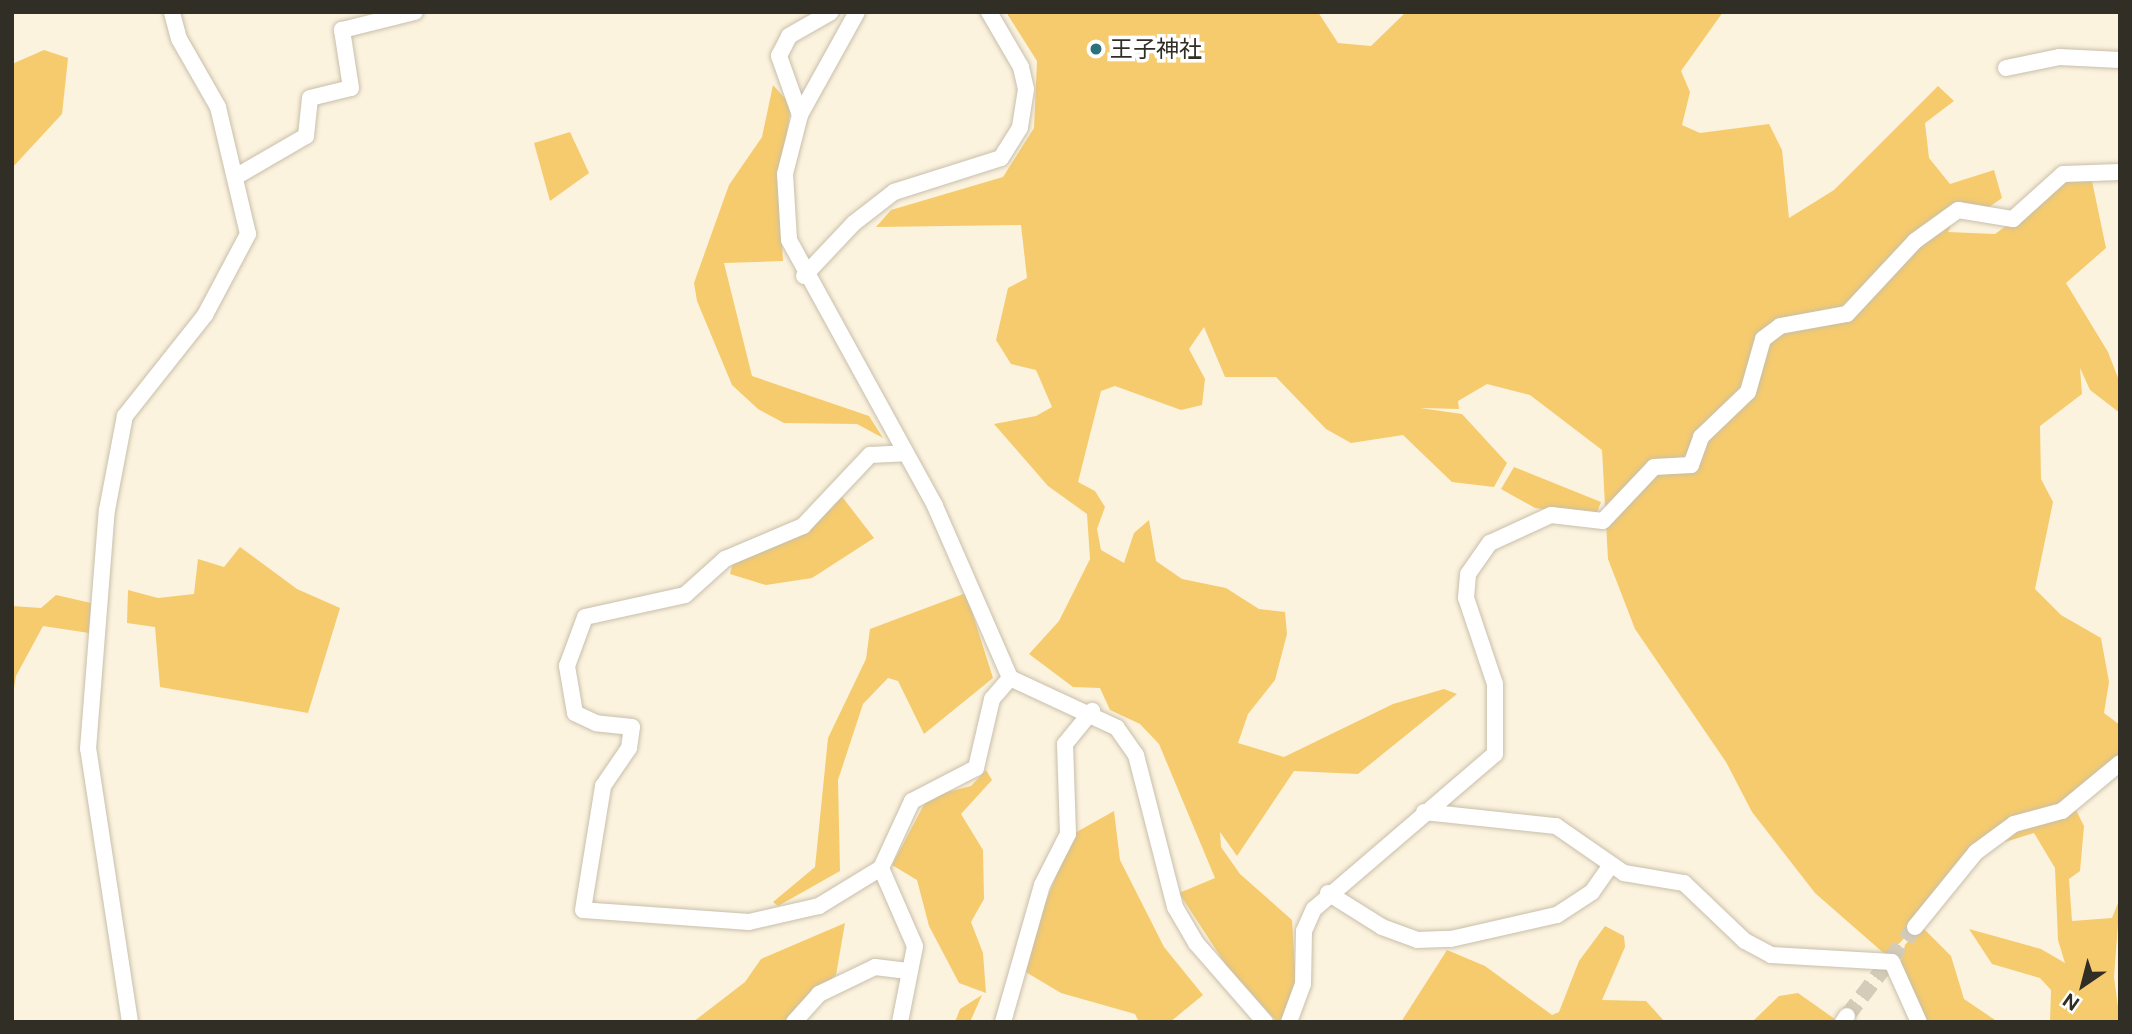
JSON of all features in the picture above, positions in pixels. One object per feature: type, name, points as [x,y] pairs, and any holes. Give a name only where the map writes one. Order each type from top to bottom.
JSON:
[{"type":"street","points":[[130,1022],[88,749],[107,510],[125,416],[205,315],[248,234],[237,176],[219,107],[179,38],[172,12]]},
{"type":"street","points":[[237,176],[302,141],[310,98],[351,88],[342,30],[415,12]]},
{"type":"street","points":[[800,115],[779,56],[789,36],[831,12]]},
{"type":"street","points":[[857,12],[800,115],[785,174],[786,213],[804,276],[905,453],[976,587],[1010,678],[1092,711],[1116,728],[1136,755],[1175,907],[1196,943],[1265,1022]]},
{"type":"street","points":[[804,276],[854,223],[894,192],[1001,158],[1020,127],[1026,89],[1009,42],[989,12]]},
{"type":"street","points":[[2006,68],[2059,57],[2120,60]]},
{"type":"street","points":[[1289,1022],[1303,984],[1304,931],[1328,893],[1495,754],[1495,684],[1466,598],[1468,574],[1490,543],[1551,515],[1603,521],[1654,467],[1691,466],[1701,437],[1748,392],[1763,339],[1780,326],[1847,314],[1915,242],[1958,210],[2013,219],[2063,174],[2120,172]]},
{"type":"street","points":[[905,453],[870,455],[803,526],[725,559],[685,595],[585,617],[566,666],[575,713],[632,727],[629,748],[603,786],[583,910],[749,922],[819,906],[881,868],[912,801],[976,768],[992,699],[1010,678]]},
{"type":"street","points":[[1003,1022],[1042,885],[1068,835],[1065,744],[1092,711]]},
{"type":"street","points":[[1915,927],[1976,852],[2014,824],[2062,811],[2120,763]]},
{"type":"street","points":[[1424,812],[1556,826],[1611,865],[1645,882],[1684,883],[1745,941],[1771,955],[1892,962],[1919,1022]]},
{"type":"street","points":[[1328,893],[1382,927],[1417,940],[1451,939],[1557,915],[1592,892],[1611,865]]},
{"type":"street","points":[[881,868],[915,946],[900,1022]]},
{"type":"street","points":[[794,1022],[819,994],[876,967],[910,971]]},
{"type":"shaded area","points":[[1006,12],[1318,12],[1338,43],[1371,46],[1406,12],[1723,12],[1681,71],[1690,92],[1682,125],[1700,133],[1769,124],[1782,150],[1789,218],[1834,190],[1938,86],[1954,101],[1925,123],[1929,158],[1950,184],[1994,170],[2002,198],[1982,212],[1958,210],[1948,232],[1995,234],[2069,180],[2092,181],[2106,248],[2066,283],[2108,352],[2120,383],[2120,413],[2090,390],[2080,368],[2082,394],[2040,426],[2041,479],[2053,502],[2035,589],[2061,615],[2101,638],[2109,682],[2104,713],[2120,725],[2120,761],[2075,808],[2084,826],[2080,871],[2069,879],[2072,921],[2112,918],[2120,898],[2114,977],[2120,1022],[2050,1022],[2051,990],[2040,978],[1992,964],[1969,929],[2041,949],[2065,963],[2058,940],[2055,868],[2034,833],[2005,842],[2017,831],[1984,842],[1954,887],[1887,956],[1815,893],[1752,812],[1726,762],[1635,629],[1608,559],[1602,450],[1530,395],[1487,384],[1458,401],[1459,409],[1420,408],[1462,414],[1507,463],[1494,487],[1452,482],[1403,435],[1351,443],[1326,429],[1276,377],[1225,377],[1204,327],[1189,349],[1205,379],[1202,405],[1181,410],[1115,386],[1101,391],[1078,482],[1095,491],[1105,507],[1097,529],[1101,550],[1124,563],[1134,533],[1149,520],[1156,561],[1182,579],[1226,588],[1259,609],[1285,612],[1287,634],[1275,680],[1248,714],[1238,743],[1284,757],[1393,704],[1444,689],[1457,694],[1358,774],[1294,771],[1237,856],[1220,832],[1221,847],[1240,874],[1292,920],[1296,986],[1287,1022],[1277,1022],[1226,965],[1179,893],[1215,878],[1159,744],[1140,724],[1110,710],[1100,688],[1073,687],[1029,654],[1059,621],[1090,559],[1087,514],[1048,486],[994,424],[1036,416],[1052,407],[1036,370],[1011,364],[996,340],[1008,288],[1027,278],[1021,225],[876,227],[891,210],[1003,177],[1034,128],[1037,61]]},
{"type":"shaded area","points":[[44,50],[68,58],[62,114],[12,168],[12,64]]},
{"type":"shaded area","points":[[773,85],[791,105],[779,192],[783,261],[724,263],[752,376],[869,416],[883,438],[857,424],[784,423],[758,409],[732,385],[697,301],[694,283],[729,185],[762,137]]},
{"type":"shaded area","points":[[570,132],[589,173],[550,201],[534,143]]},
{"type":"shaded area","points":[[1514,467],[1601,502],[1596,515],[1535,508],[1501,489]]},
{"type":"shaded area","points":[[840,494],[874,538],[812,578],[766,585],[730,574],[733,563],[764,545],[798,537]]},
{"type":"shaded area","points":[[240,547],[297,589],[340,608],[308,713],[160,687],[155,627],[127,623],[128,590],[158,598],[194,594],[198,559],[224,567]]},
{"type":"shaded area","points":[[966,593],[993,678],[924,734],[898,681],[888,678],[863,704],[838,780],[840,871],[778,906],[773,902],[815,867],[828,738],[866,659],[870,629]]},
{"type":"shaded area","points":[[56,595],[91,603],[89,633],[43,626],[16,676],[12,700],[12,606],[41,608]]},
{"type":"shaded area","points":[[986,770],[992,780],[961,814],[983,850],[984,899],[971,922],[983,953],[986,993],[959,983],[929,926],[917,880],[892,865],[928,797],[971,786]]},
{"type":"shaded area","points":[[1114,811],[1120,860],[1164,947],[1203,995],[1170,1022],[1139,1022],[1135,1014],[1061,993],[1019,968],[1073,834]]},
{"type":"shaded area","points":[[845,923],[836,975],[784,1022],[693,1022],[745,982],[761,959]]},
{"type":"shaded area","points":[[1605,926],[1624,936],[1625,947],[1602,1000],[1646,1001],[1665,1022],[1401,1022],[1447,950],[1485,966],[1552,1015],[1559,1012],[1579,961]]},
{"type":"shaded area","points":[[1921,926],[1951,956],[1964,999],[1998,1022],[1925,1022],[1900,965],[1905,945]]},
{"type":"shaded area","points":[[1798,993],[1839,1022],[1752,1022],[1779,996]]},
{"type":"shaded area","points":[[982,995],[970,1022],[955,1022],[960,1009]]},
{"type":"tunnel","points":[[1847,1016],[1915,927]]},
{"type":"place","name":"王子神社","points":[[1096,49]]}]
